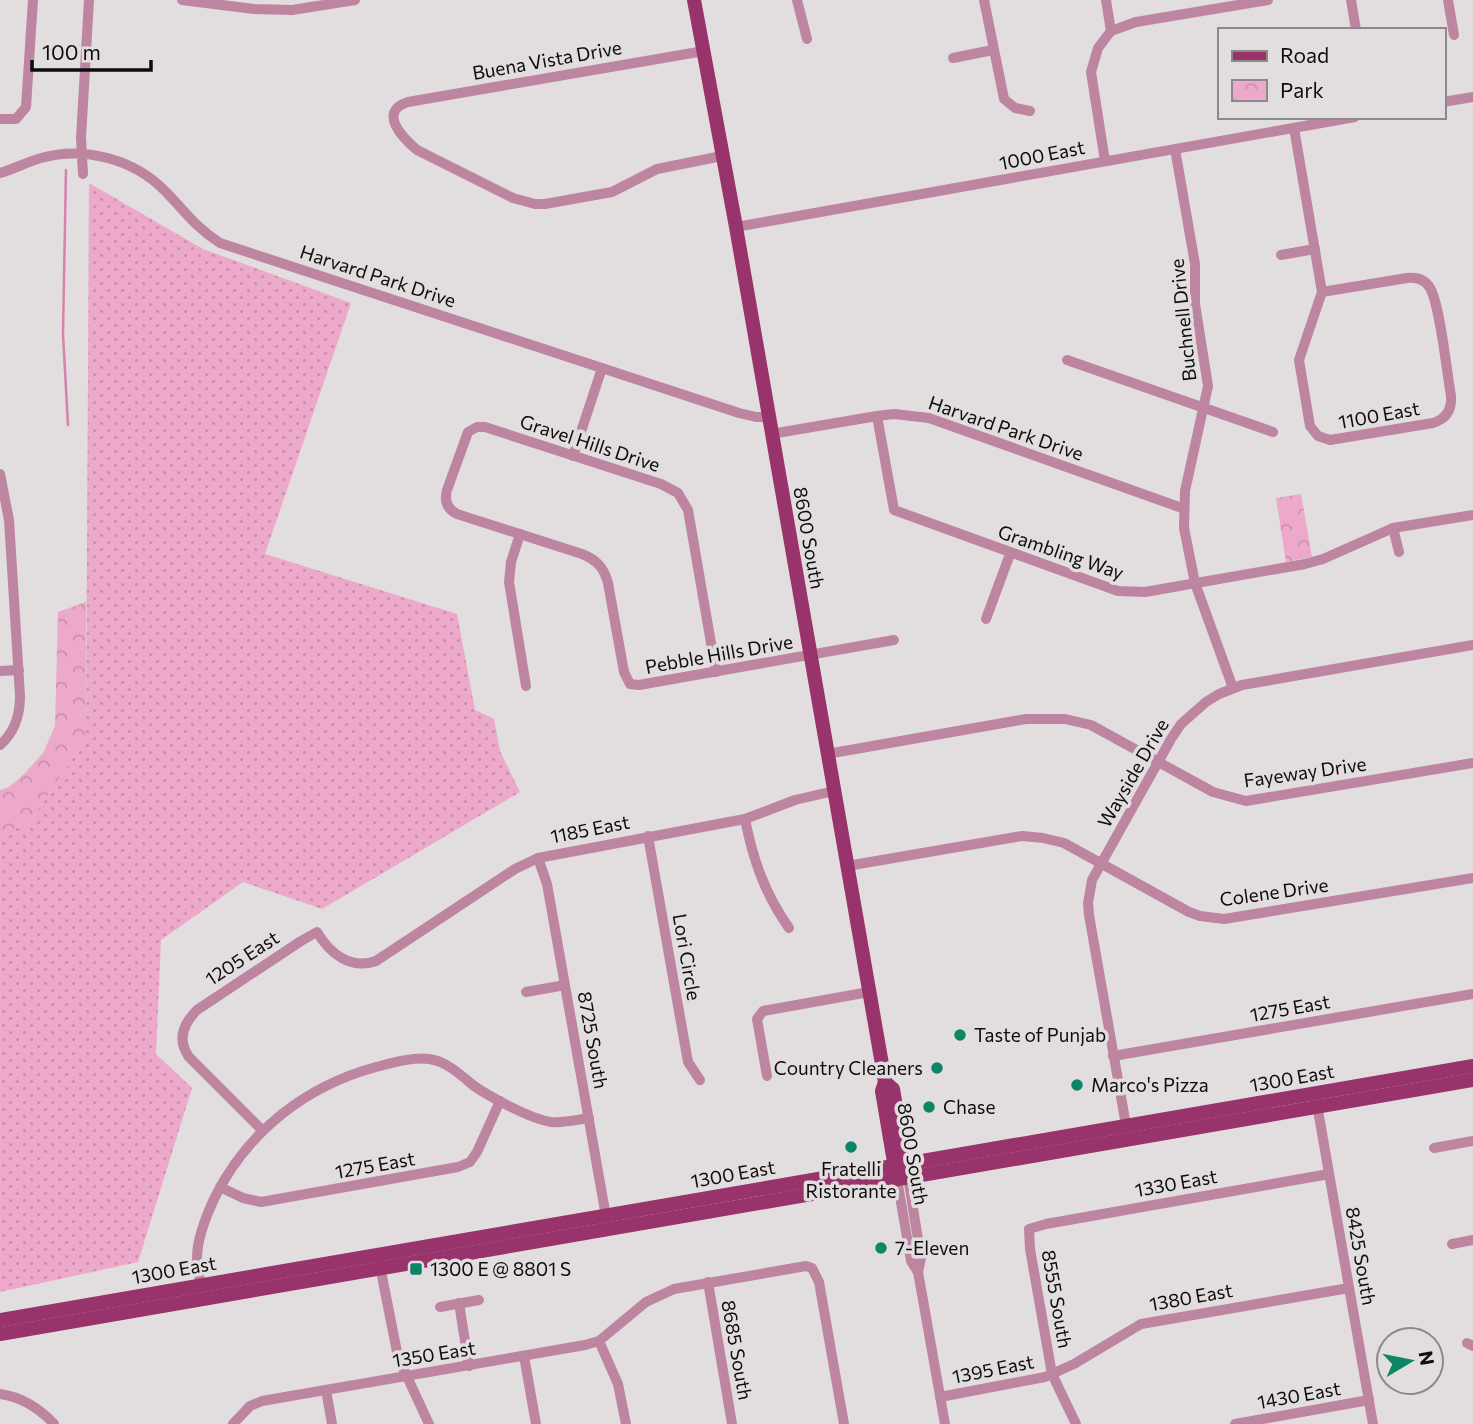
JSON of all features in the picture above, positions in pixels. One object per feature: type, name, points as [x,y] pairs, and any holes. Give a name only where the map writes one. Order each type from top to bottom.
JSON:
[{"type":"main road","name":"8600 South","points":[[694,0],[885,1082],[893,1089],[901,1172]]},
{"type":"main road","name":"1300 East","points":[[0,1334],[379,1262],[1316,1100],[1473,1066]]},
{"type":"main road","name":"1300 East","points":[[1316,1100],[1473,1080]]},
{"type":"main road","name":"1300 East","points":[[0,1320],[201,1285],[379,1262]]},
{"type":"street","points":[[0,120],[21,115],[27,103],[33,0]]},
{"type":"street","points":[[83,174],[81,138],[89,0]]},
{"type":"street","points":[[182,0],[309,8],[355,0]]},
{"type":"street","points":[[797,0],[807,39]]},
{"type":"street","points":[[984,0],[1003,99],[1015,108],[1030,111]]},
{"type":"street","points":[[1106,0],[1111,31]]},
{"type":"street","points":[[1105,161],[1091,72],[1098,48],[1111,31],[1136,22],[1268,0]]},
{"type":"street","points":[[1350,0],[1356,28]]},
{"type":"street","points":[[1448,0],[1454,35]]},
{"type":"street","points":[[953,58],[993,50]]},
{"type":"street","name":"Buena Vista Drive","points":[[704,51],[408,102],[398,106],[394,122],[407,142],[417,150],[513,198],[535,204],[602,195],[657,169],[722,156]]},
{"type":"street","points":[[1445,102],[1473,97]]},
{"type":"street","name":"1000 East","points":[[736,227],[1344,119]]},
{"type":"street","points":[[1294,128],[1322,292]]},
{"type":"street","name":"Buchnell Drive","points":[[1175,149],[1195,264],[1195,304],[1208,386],[1182,508],[1184,528],[1195,583],[1233,688]]},
{"type":"street","name":"Harvard Park Drive","points":[[0,173],[52,155],[82,154],[120,161],[142,172],[164,190],[203,233],[220,243],[749,416],[768,417]]},
{"type":"street","points":[[1281,255],[1315,249]]},
{"type":"street","name":"1100 East","points":[[1407,278],[1421,279],[1429,286],[1434,298],[1451,396],[1448,413],[1433,423],[1336,440],[1324,439],[1314,432],[1308,419],[1299,360],[1322,292],[1407,278]]},
{"type":"street","points":[[1066,360],[1273,432]]},
{"type":"street","points":[[573,456],[603,368]]},
{"type":"street","name":"Harvard Park Drive","points":[[771,434],[894,414],[929,418],[1182,508]]},
{"type":"street","name":"Grambling Way","points":[[877,416],[894,510],[1118,591],[1145,592],[1323,559],[1393,528],[1473,515]]},
{"type":"street","name":"Gravel Hills Drive","points":[[447,504],[447,490],[465,438],[468,432],[477,427],[670,488],[684,501],[688,510],[716,672]]},
{"type":"street","points":[[0,474],[8,508],[20,704],[17,721],[0,745]]},
{"type":"street","name":"Pebble Hills Drive","points":[[447,504],[457,514],[582,554],[601,566],[608,583],[624,672],[630,684],[639,685],[894,640]]},
{"type":"street","points":[[1393,528],[1399,552]]},
{"type":"street","points":[[520,534],[509,583],[526,686]]},
{"type":"street","points":[[986,619],[1010,554]]},
{"type":"street","name":"Wayside Drive","points":[[1127,1133],[1088,903],[1092,880],[1181,724],[1193,711],[1233,688],[1473,645]]},
{"type":"street","points":[[0,671],[19,670]]},
{"type":"street","name":"Fayeway Drive","points":[[827,754],[1026,719],[1052,718],[1091,725],[1213,792],[1246,801],[1473,763]]},
{"type":"street","name":"1185 East","points":[[317,932],[323,943],[341,957],[359,964],[376,961],[515,869],[538,858],[745,819],[795,800],[834,791]]},
{"type":"street","points":[[745,819],[760,877],[768,896],[789,928]]},
{"type":"street","name":"Lori Circle","points":[[648,836],[688,1062],[700,1080]]},
{"type":"street","name":"Colene Drive","points":[[847,866],[1022,836],[1043,838],[1064,843],[1189,912],[1224,919],[1473,878]]},
{"type":"street","name":"8725 South","points":[[538,858],[547,884],[607,1223]]},
{"type":"street","name":"1205 East","points":[[262,1130],[184,1050],[182,1033],[189,1018],[205,1004],[317,932]]},
{"type":"street","points":[[526,992],[565,985]]},
{"type":"street","points":[[767,1076],[757,1019],[762,1011],[869,992]]},
{"type":"street","name":"1275 East","points":[[1113,1056],[1473,994]]},
{"type":"street","points":[[201,1285],[197,1258],[204,1222],[232,1167],[262,1130],[285,1110],[310,1094],[358,1072],[432,1059],[449,1067],[485,1093],[550,1122],[589,1118]]},
{"type":"street","name":"8425 South","points":[[1316,1100],[1373,1424]]},
{"type":"street","name":"1275 East","points":[[220,1187],[243,1198],[261,1202],[458,1167],[470,1162],[477,1152],[500,1101]]},
{"type":"street","points":[[1434,1148],[1473,1141]]},
{"type":"street","name":"8600 South","points":[[901,1172],[921,1258],[918,1272],[945,1424]]},
{"type":"street","name":"1330 East","points":[[1029,1229],[1329,1174]]},
{"type":"street","name":"8555 South","points":[[1029,1229],[1030,1249],[1052,1374],[1076,1424]]},
{"type":"street","points":[[1452,1244],[1473,1240]]},
{"type":"street","points":[[379,1262],[394,1341],[406,1376],[429,1424]]},
{"type":"street","points":[[626,1424],[618,1384],[599,1341],[646,1302],[674,1289],[798,1266],[812,1268],[819,1282],[844,1424]]},
{"type":"street","name":"8685 South","points":[[708,1282],[732,1424]]},
{"type":"street","name":"1380 East","points":[[1052,1374],[1141,1324],[1349,1287]]},
{"type":"street","points":[[440,1307],[479,1300]]},
{"type":"street","points":[[459,1303],[469,1366]]},
{"type":"street","name":"1350 East","points":[[233,1424],[250,1406],[275,1399],[599,1341]]},
{"type":"street","points":[[524,1356],[536,1424]]},
{"type":"street","name":"1395 East","points":[[940,1397],[1034,1380],[1052,1374]]},
{"type":"street","points":[[326,1390],[332,1424]]},
{"type":"street","points":[[0,1395],[20,1399],[32,1405],[54,1424]]},
{"type":"street","name":"1430 East","points":[[1235,1424],[1369,1400]]},
{"type":"green space","points":[[89,183],[203,249],[351,303],[265,554],[457,614],[475,710],[494,719],[500,751],[520,792],[322,909],[243,882],[161,940],[156,1054],[192,1088],[138,1262],[0,1292],[0,834],[30,822],[86,738]]},
{"type":"green space","points":[[1301,494],[1312,557],[1286,562],[1276,498]]},
{"type":"green space","points":[[86,602],[86,738],[30,822],[0,834],[0,790],[9,787],[43,753],[55,726],[58,612]]},
{"type":"waterway","points":[[66,170],[63,334],[68,425]]},
{"type":"place","name":"Taste of Punjab","points":[[960,1035]]},
{"type":"place","name":"Country Cleaners","points":[[937,1068]]},
{"type":"place","name":"Marco's Pizza","points":[[1077,1085]]},
{"type":"place","name":"Chase","points":[[929,1107]]},
{"type":"place","name":"Fratelli Ristorante","points":[[851,1147]]},
{"type":"place","name":"7-Eleven","points":[[881,1248]]},
{"type":"place","name":"1300 E @ 8801 S","points":[[416,1269]]}]
